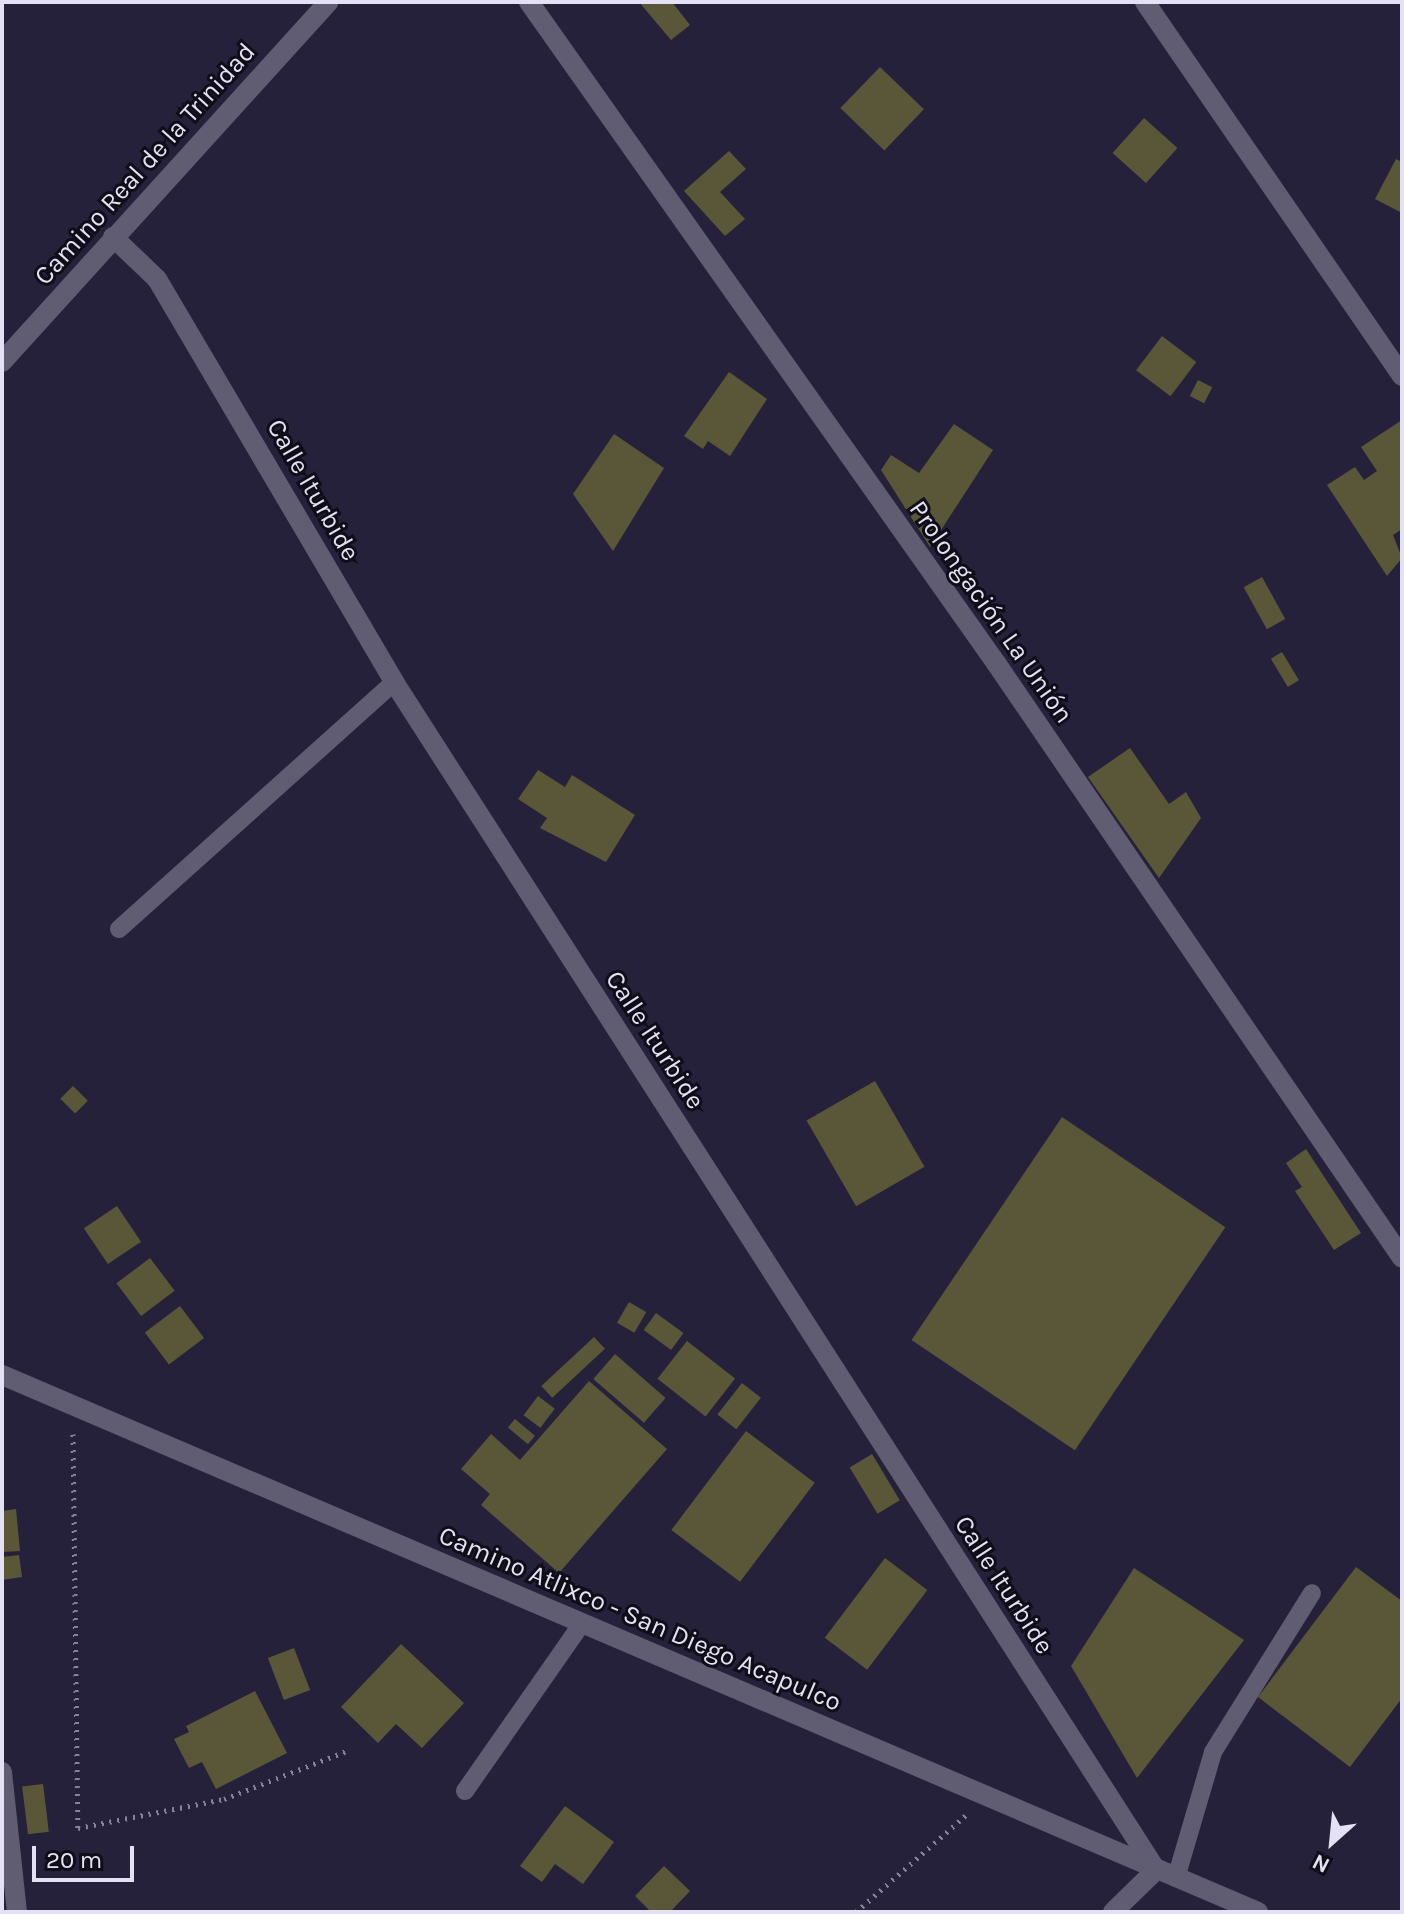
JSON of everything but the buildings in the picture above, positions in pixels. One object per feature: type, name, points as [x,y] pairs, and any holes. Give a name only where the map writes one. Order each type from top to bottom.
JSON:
[{"type":"street","name":"Camino Real de la Trinidad","points":[[2,362],[328,2]]},
{"type":"street","name":"Prolongación La Unión","points":[[529,2],[996,663],[1402,1258]]},
{"type":"street","points":[[1145,2],[1402,376]]},
{"type":"street","name":"Calle Iturbide","points":[[113,237],[157,279],[394,682],[1166,1874]]},
{"type":"street","name":"Camino Atlixco - San Diego Acapulco","points":[[2,1375],[1258,1912]]},
{"type":"street","points":[[2,1772],[17,1912]]},
{"type":"street","points":[[1113,1912],[1166,1874]]},
{"type":"lane","points":[[119,929],[394,682]]},
{"type":"lane","points":[[1166,1874],[1213,1752],[1312,1593]]},
{"type":"lane","points":[[465,1791],[582,1623]]},
{"type":"path","points":[[73,1405],[78,1828],[224,1799],[349,1750]]},
{"type":"path","points":[[856,1912],[920,1851],[989,1797]]}]
